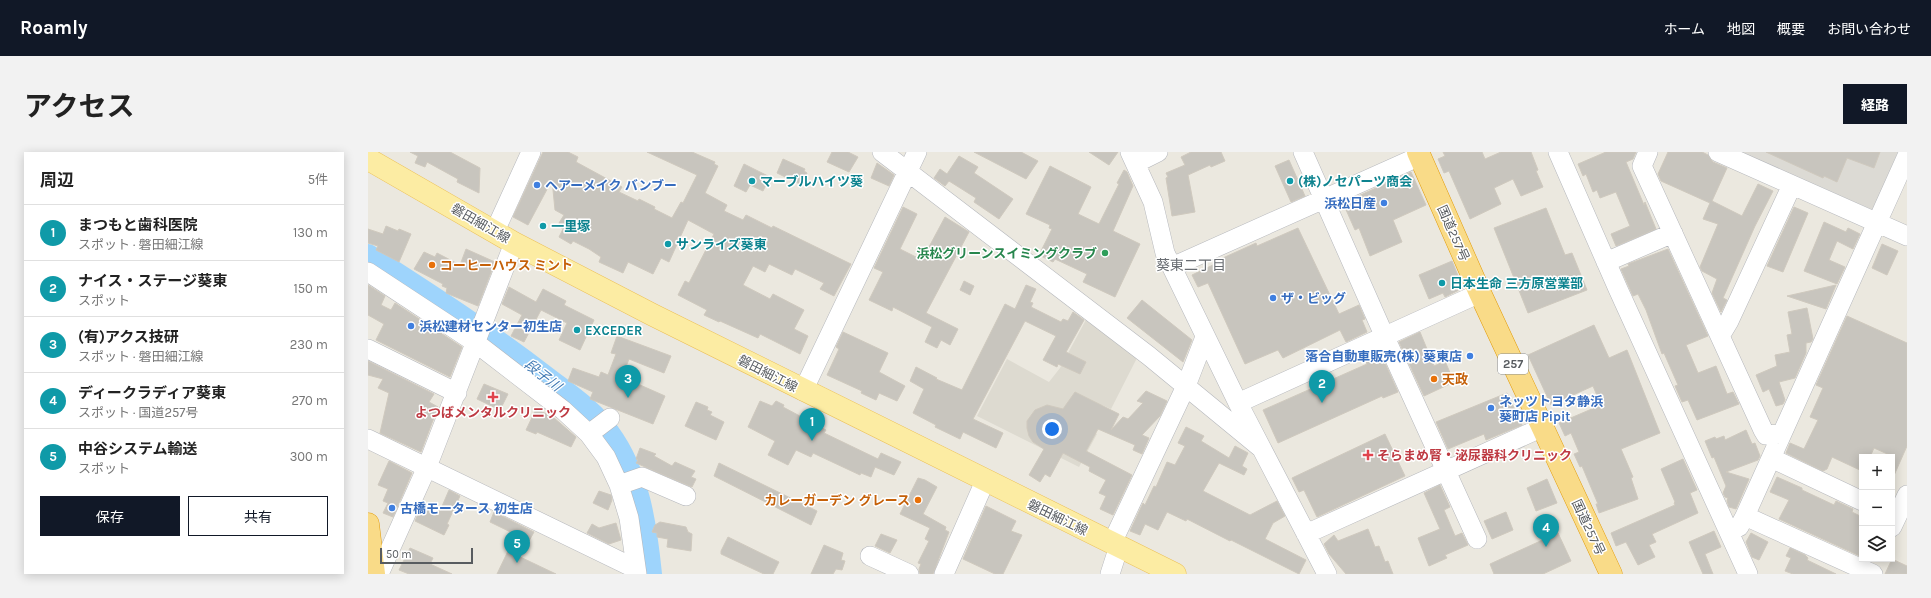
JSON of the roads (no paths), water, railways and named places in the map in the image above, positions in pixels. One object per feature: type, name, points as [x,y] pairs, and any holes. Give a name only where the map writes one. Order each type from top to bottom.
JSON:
[{"type":"highway","name":"国道257号","points":[[1419,154],[1480,292],[1611,574]]},
{"type":"highway","points":[[368,524],[374,574]]},
{"type":"main road","name":"磐田細江線","points":[[368,159],[514,243],[653,315],[803,391],[1174,574]]},
{"type":"street","points":[[495,231],[531,152]]},
{"type":"street","points":[[882,152],[908,170],[1186,386],[1261,448]]},
{"type":"street","points":[[803,391],[917,152]]},
{"type":"street","points":[[1158,152],[1133,157],[1153,202],[1165,253],[1238,403],[1327,574]]},
{"type":"street","points":[[1303,152],[1445,471],[1477,539]]},
{"type":"street","points":[[1558,152],[1606,262],[1748,574]]},
{"type":"street","points":[[1648,152],[1642,166],[1763,430],[1766,435],[1781,434]]},
{"type":"street","points":[[1718,152],[1907,236]]},
{"type":"street","points":[[1172,267],[1324,199],[1419,154]]},
{"type":"street","points":[[1733,540],[1907,156]]},
{"type":"street","points":[[1720,336],[1729,321],[1792,185]]},
{"type":"street","points":[[1606,262],[1673,233]]},
{"type":"street","points":[[379,574],[427,467],[514,243]]},
{"type":"street","points":[[368,272],[480,332],[555,403],[601,426],[606,457],[629,482],[686,496]]},
{"type":"street","points":[[1238,403],[1480,292]]},
{"type":"street","points":[[1110,574],[1115,545],[1186,386],[1205,337]]},
{"type":"street","points":[[368,349],[457,393]]},
{"type":"street","points":[[1306,534],[1543,427]]},
{"type":"street","points":[[368,439],[427,467],[632,572]]},
{"type":"street","points":[[1771,458],[1859,499]]},
{"type":"street","points":[[944,574],[985,481]]},
{"type":"street","points":[[629,482],[632,572]]},
{"type":"street","points":[[1895,518],[1907,494]]},
{"type":"street","points":[[1744,516],[1835,567],[1873,574],[1878,562]]},
{"type":"street","points":[[870,556],[909,574]]},
{"type":"waterway","name":"段子川","points":[[368,255],[481,329],[580,403],[596,417],[609,433],[628,465],[639,500],[647,537],[651,574]]},
{"type":"place","name":"マーブルハイツ葵","points":[[752,181]]},
{"type":"place","name":"(株)ノセパーツ商会","points":[[1290,181]]},
{"type":"place","name":"ヘアーメイク バンブー","points":[[537,185]]},
{"type":"place","name":"浜松日産","points":[[1384,203]]},
{"type":"place","name":"一里塚","points":[[543,226]]},
{"type":"place","name":"サンライズ葵東","points":[[668,244]]},
{"type":"place","name":"浜松グリーンスイミングクラブ","points":[[1105,253]]},
{"type":"place","name":"コーヒーハウス ミント","points":[[432,265]]},
{"type":"place","name":"日本生命 三方原営業部","points":[[1442,283]]},
{"type":"place","name":"ザ・ビッグ","points":[[1273,298]]},
{"type":"place","name":"浜松建材センター初生店","points":[[411,326]]},
{"type":"place","name":"EXCEDER","points":[[577,330]]},
{"type":"place","name":"落合自動車販売(株) 葵東店","points":[[1470,356]]},
{"type":"place","name":"天政","points":[[1434,379]]},
{"type":"place","name":"よつばメンタルクリニック","points":[[493,397]]},
{"type":"place","name":"(有)アクス技研","points":[[628,398]]},
{"type":"place","name":"ナイス・ステージ葵東","points":[[1322,403]]},
{"type":"place","name":"ネッツトヨタ静浜 葵町店 Pipit","points":[[1491,408]]},
{"type":"place","name":"まつもと歯科医院","points":[[812,441]]},
{"type":"place","name":"そらまめ腎・泌尿器科クリニック","points":[[1368,455]]},
{"type":"place","name":"カレーガーデン グレース","points":[[918,500]]},
{"type":"place","name":"古橋モータース 初生店","points":[[392,508]]},
{"type":"place","name":"ディークラディア葵東","points":[[1546,547]]},
{"type":"place","name":"中谷システム輸送","points":[[517,563]]},
{"type":"district","name":"葵東二丁目","points":[[1191,265]]}]
